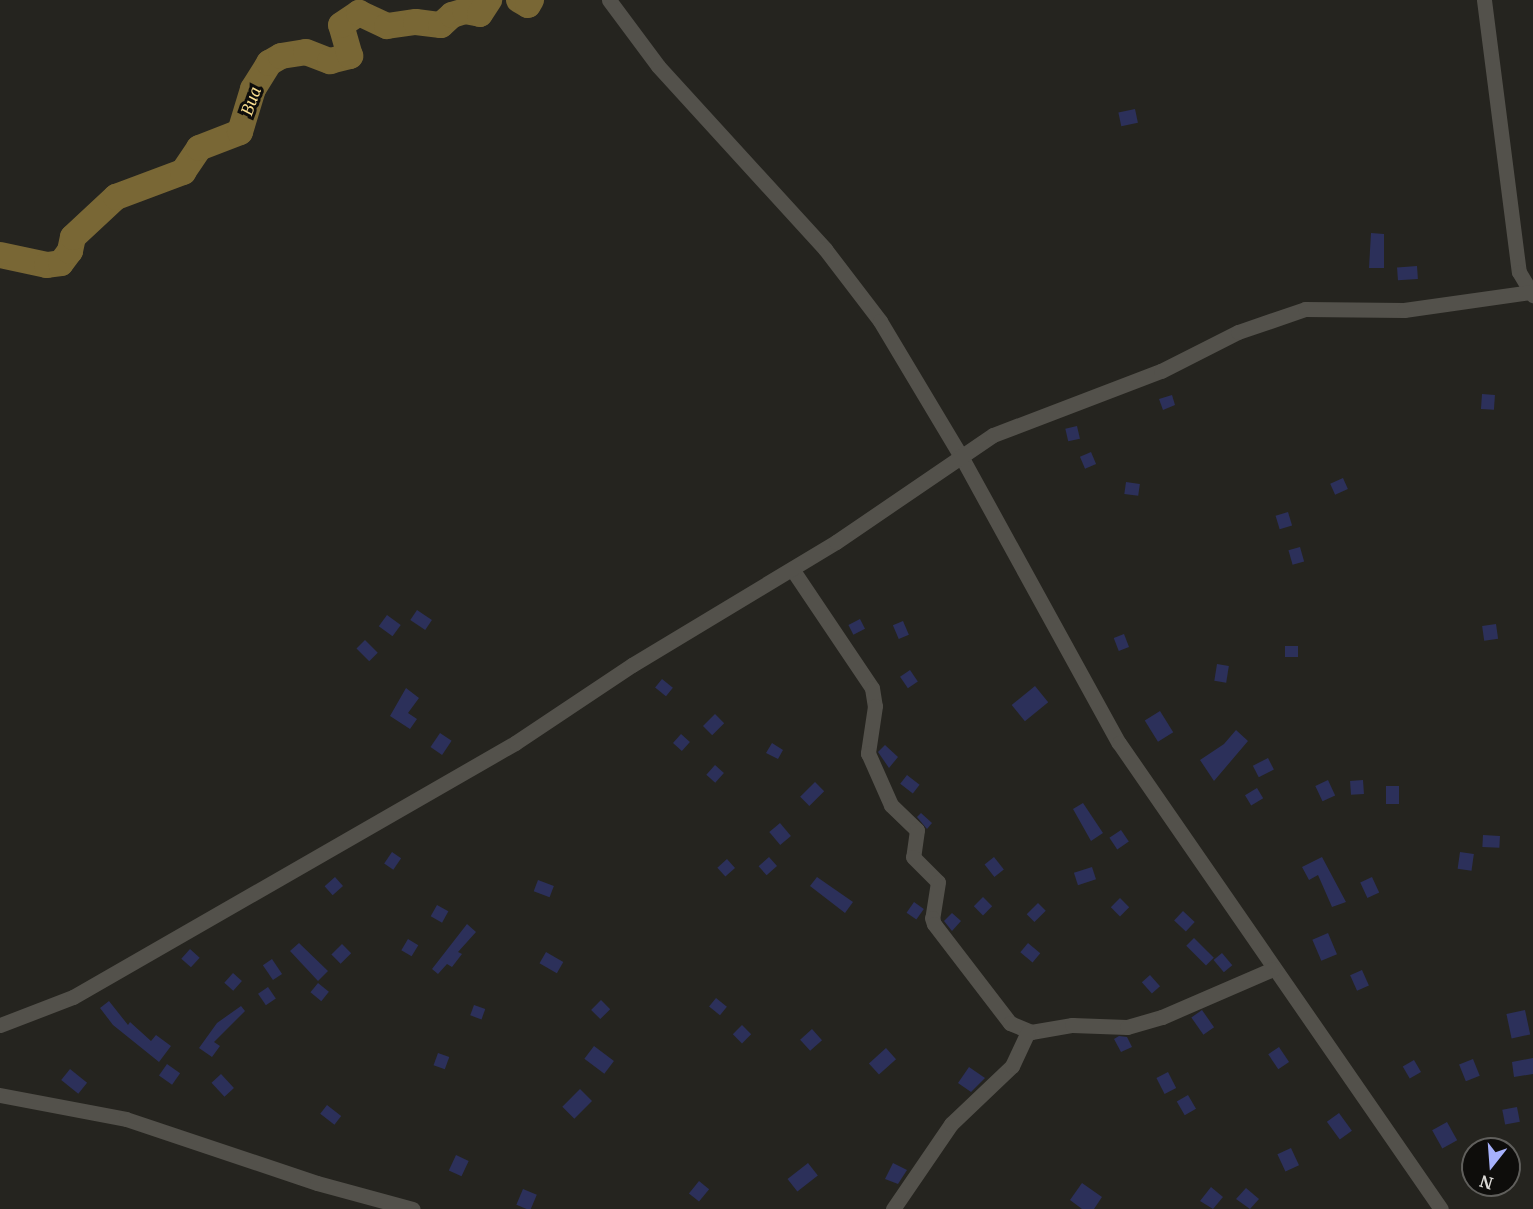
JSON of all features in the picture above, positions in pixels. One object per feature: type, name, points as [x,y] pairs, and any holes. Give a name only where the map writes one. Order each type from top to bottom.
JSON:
[{"type":"street","points":[[609,0],[658,66],[825,249],[880,321],[962,458],[1119,742],[1441,1209]]},
{"type":"street","points":[[0,1025],[73,997],[515,743],[632,665],[792,569],[962,458],[993,435],[1161,371],[1238,332],[1305,309],[1404,310],[1532,293],[1518,272],[1484,0]]},
{"type":"street","points":[[792,569],[872,688],[874,706],[868,753],[891,805],[917,830],[913,857],[938,882],[932,918],[934,924],[1010,1023],[1028,1031],[1072,1025],[1127,1027],[1162,1017],[1274,969]]},
{"type":"street","points":[[893,1209],[951,1124],[1012,1066],[1028,1031]]},
{"type":"street","points":[[0,1095],[117,1116],[317,1183],[413,1209]]},
{"type":"building","points":[[1135,109],[1138,123],[1121,126],[1118,113]]},
{"type":"building","points":[[1371,233],[1384,234],[1384,268],[1369,268]]},
{"type":"building","points":[[1417,266],[1418,279],[1398,280],[1397,267]]},
{"type":"building","points":[[1482,394],[1495,395],[1494,410],[1481,409]]},
{"type":"building","points":[[1172,395],[1175,405],[1163,410],[1159,399]]},
{"type":"building","points":[[1077,426],[1080,439],[1068,441],[1065,429]]},
{"type":"building","points":[[1091,452],[1096,464],[1085,469],[1080,457]]},
{"type":"building","points":[[1343,478],[1348,489],[1335,495],[1330,484]]},
{"type":"building","points":[[1126,482],[1140,484],[1138,496],[1124,494]]},
{"type":"building","points":[[1288,512],[1292,525],[1280,529],[1276,516]]},
{"type":"building","points":[[1300,547],[1304,561],[1293,565],[1288,550]]},
{"type":"building","points":[[417,610],[432,620],[425,630],[410,620]]},
{"type":"building","points":[[387,615],[401,625],[393,636],[379,626]]},
{"type":"building","points":[[860,619],[865,629],[853,635],[848,625]]},
{"type":"building","points":[[903,621],[909,635],[899,639],[893,625]]},
{"type":"building","points":[[1496,624],[1498,639],[1484,641],[1482,626]]},
{"type":"building","points":[[1124,634],[1129,647],[1119,651],[1114,638]]},
{"type":"building","points":[[365,640],[378,653],[369,661],[357,648]]},
{"type":"building","points":[[1285,646],[1298,646],[1298,657],[1285,657]]},
{"type":"building","points":[[1217,664],[1229,666],[1226,683],[1214,681]]},
{"type":"building","points":[[910,670],[918,682],[908,688],[900,677]]},
{"type":"building","points":[[662,679],[673,688],[666,696],[655,688]]},
{"type":"building","points":[[1035,686],[1048,702],[1025,721],[1012,705]]},
{"type":"building","points":[[406,688],[419,698],[408,713],[417,719],[410,729],[390,716]]},
{"type":"building","points":[[1160,711],[1173,732],[1158,742],[1145,721]]},
{"type":"building","points":[[715,714],[724,723],[712,735],[703,726]]},
{"type":"building","points":[[1236,730],[1248,741],[1214,781],[1200,760],[1224,744]]},
{"type":"building","points":[[440,733],[452,741],[442,755],[430,747]]},
{"type":"building","points":[[681,734],[690,742],[682,751],[673,743]]},
{"type":"building","points":[[772,743],[783,750],[778,759],[766,753]]},
{"type":"building","points":[[885,745],[898,757],[889,768],[878,752]]},
{"type":"building","points":[[1268,758],[1274,770],[1259,777],[1253,766]]},
{"type":"building","points":[[715,765],[724,773],[715,783],[706,775]]},
{"type":"building","points":[[907,775],[920,785],[913,794],[900,784]]},
{"type":"building","points":[[1328,780],[1335,795],[1322,801],[1315,786]]},
{"type":"building","points":[[1363,780],[1364,794],[1351,795],[1350,781]]},
{"type":"building","points":[[815,782],[824,791],[809,806],[800,797]]},
{"type":"building","points":[[1386,786],[1399,786],[1399,804],[1386,804]]},
{"type":"building","points":[[1257,788],[1263,798],[1251,805],[1245,795]]},
{"type":"building","points":[[1083,803],[1103,833],[1091,841],[1073,809]]},
{"type":"building","points":[[921,813],[932,823],[927,829],[917,817]]},
{"type":"building","points":[[780,823],[791,836],[780,845],[769,832]]},
{"type":"building","points":[[1121,830],[1129,842],[1117,849],[1109,838]]},
{"type":"building","points":[[1483,835],[1500,836],[1499,848],[1482,847]]},
{"type":"building","points":[[392,852],[401,858],[393,870],[384,864]]},
{"type":"building","points":[[1460,852],[1474,854],[1471,871],[1458,869]]},
{"type":"building","points":[[769,857],[777,866],[767,875],[759,866]]},
{"type":"building","points":[[994,857],[1004,870],[994,877],[985,864]]},
{"type":"building","points":[[1322,857],[1346,902],[1332,907],[1318,875],[1309,880],[1302,867]]},
{"type":"building","points":[[727,859],[735,868],[725,877],[717,868]]},
{"type":"building","points":[[1092,867],[1096,879],[1078,885],[1074,873]]},
{"type":"building","points":[[335,877],[343,886],[333,895],[325,886]]},
{"type":"building","points":[[817,877],[853,902],[845,913],[810,886]]},
{"type":"building","points":[[1372,877],[1379,892],[1367,898],[1360,882]]},
{"type":"building","points":[[538,880],[554,886],[550,897],[534,891]]},
{"type":"building","points":[[983,897],[992,906],[983,915],[974,906]]},
{"type":"building","points":[[1120,898],[1129,907],[1120,916],[1111,907]]},
{"type":"building","points":[[914,902],[924,909],[916,920],[907,913]]},
{"type":"building","points":[[1038,903],[1046,911],[1034,922],[1027,914]]},
{"type":"building","points":[[437,905],[448,911],[442,923],[431,916]]},
{"type":"building","points":[[1183,911],[1195,922],[1186,931],[1174,921]]},
{"type":"building","points":[[952,913],[961,921],[952,931],[944,921]]},
{"type":"building","points":[[467,924],[476,932],[458,952],[462,954],[452,967],[447,964],[438,974],[432,969]]},
{"type":"building","points":[[1328,933],[1337,954],[1321,961],[1312,940]]},
{"type":"building","points":[[1194,938],[1214,958],[1206,966],[1186,946]]},
{"type":"building","points":[[408,939],[418,945],[412,956],[401,950]]},
{"type":"building","points":[[299,943],[328,971],[318,981],[290,951]]},
{"type":"building","points":[[1028,943],[1040,953],[1033,962],[1020,952]]},
{"type":"building","points":[[342,944],[351,953],[341,964],[331,955]]},
{"type":"building","points":[[190,949],[200,958],[191,967],[181,959]]},
{"type":"building","points":[[546,952],[563,962],[557,973],[540,963]]},
{"type":"building","points":[[1222,953],[1232,965],[1224,972],[1214,960]]},
{"type":"building","points":[[272,959],[282,974],[273,980],[263,965]]},
{"type":"building","points":[[1362,970],[1369,986],[1357,991],[1350,975]]},
{"type":"building","points":[[233,973],[242,981],[233,991],[224,983]]},
{"type":"building","points":[[1150,975],[1160,986],[1152,994],[1142,982]]},
{"type":"building","points":[[318,983],[329,992],[321,1001],[310,992]]},
{"type":"building","points":[[268,987],[276,999],[266,1005],[258,994]]},
{"type":"building","points":[[716,998],[727,1007],[720,1015],[709,1007]]},
{"type":"building","points":[[601,1000],[610,1009],[600,1019],[591,1010]]},
{"type":"building","points":[[109,1001],[128,1025],[130,1022],[151,1041],[156,1035],[171,1046],[159,1062],[113,1025],[100,1008]]},
{"type":"building","points":[[474,1005],[485,1009],[482,1019],[470,1015]]},
{"type":"building","points":[[241,1006],[245,1011],[214,1042],[220,1046],[212,1057],[199,1048],[217,1023]]},
{"type":"building","points":[[1202,1010],[1214,1027],[1203,1035],[1191,1017]]},
{"type":"building","points":[[1525,1010],[1530,1034],[1512,1038],[1506,1014]]},
{"type":"building","points":[[742,1025],[751,1034],[742,1043],[733,1034]]},
{"type":"building","points":[[812,1029],[822,1040],[810,1051],[800,1040]]},
{"type":"building","points":[[1119,1036],[1127,1037],[1132,1047],[1121,1052],[1114,1039]]},
{"type":"building","points":[[594,1046],[614,1061],[604,1074],[584,1059]]},
{"type":"building","points":[[1279,1047],[1289,1062],[1278,1069],[1268,1054]]},
{"type":"building","points":[[886,1048],[896,1059],[879,1075],[869,1063]]},
{"type":"building","points":[[438,1053],[449,1057],[445,1069],[434,1065]]},
{"type":"building","points":[[1533,1058],[1533,1074],[1514,1077],[1512,1062]]},
{"type":"building","points":[[1473,1059],[1480,1076],[1466,1081],[1459,1065]]},
{"type":"building","points":[[1414,1060],[1421,1072],[1410,1079],[1403,1066]]},
{"type":"building","points":[[167,1064],[180,1073],[172,1085],[159,1075]]},
{"type":"building","points":[[969,1067],[985,1078],[971,1092],[958,1083]]},
{"type":"building","points":[[70,1069],[87,1083],[78,1094],[61,1080]]},
{"type":"building","points":[[1168,1072],[1176,1088],[1165,1094],[1156,1078]]},
{"type":"building","points":[[221,1074],[234,1088],[224,1097],[211,1083]]},
{"type":"building","points":[[580,1089],[592,1101],[574,1119],[562,1107]]},
{"type":"building","points":[[1188,1095],[1196,1109],[1185,1115],[1177,1102]]},
{"type":"building","points":[[327,1105],[341,1116],[334,1125],[320,1114]]},
{"type":"building","points":[[1517,1107],[1520,1122],[1505,1125],[1502,1110]]},
{"type":"building","points":[[1339,1113],[1352,1131],[1340,1140],[1327,1122]]},
{"type":"building","points":[[1447,1122],[1457,1140],[1442,1149],[1432,1130]]},
{"type":"building","points":[[1291,1148],[1299,1165],[1285,1172],[1277,1154]]},
{"type":"building","points":[[456,1155],[469,1161],[462,1176],[449,1170]]},
{"type":"building","points":[[808,1163],[818,1176],[797,1192],[788,1179]]},
{"type":"building","points":[[893,1163],[907,1170],[898,1184],[885,1179]]},
{"type":"building","points":[[699,1181],[709,1189],[699,1202],[689,1193]]},
{"type":"building","points":[[1082,1183],[1102,1197],[1094,1209],[1082,1209],[1070,1200]]},
{"type":"building","points":[[1211,1187],[1223,1197],[1213,1209],[1200,1201]]},
{"type":"building","points":[[1246,1188],[1259,1199],[1250,1209],[1236,1199]]},
{"type":"building","points":[[523,1189],[537,1195],[531,1209],[516,1205]]},
{"type":"waterway","name":"Bua","points":[[0,255],[47,265],[61,263],[70,251],[73,237],[116,197],[183,172],[199,148],[240,132],[253,89],[269,63],[281,56],[306,52],[330,61],[350,56],[341,25],[359,13],[387,26],[416,22],[441,25],[452,15],[465,11],[480,14],[489,0]]},
{"type":"waterway","name":"Bua","points":[[519,0],[528,5],[531,0]]}]
